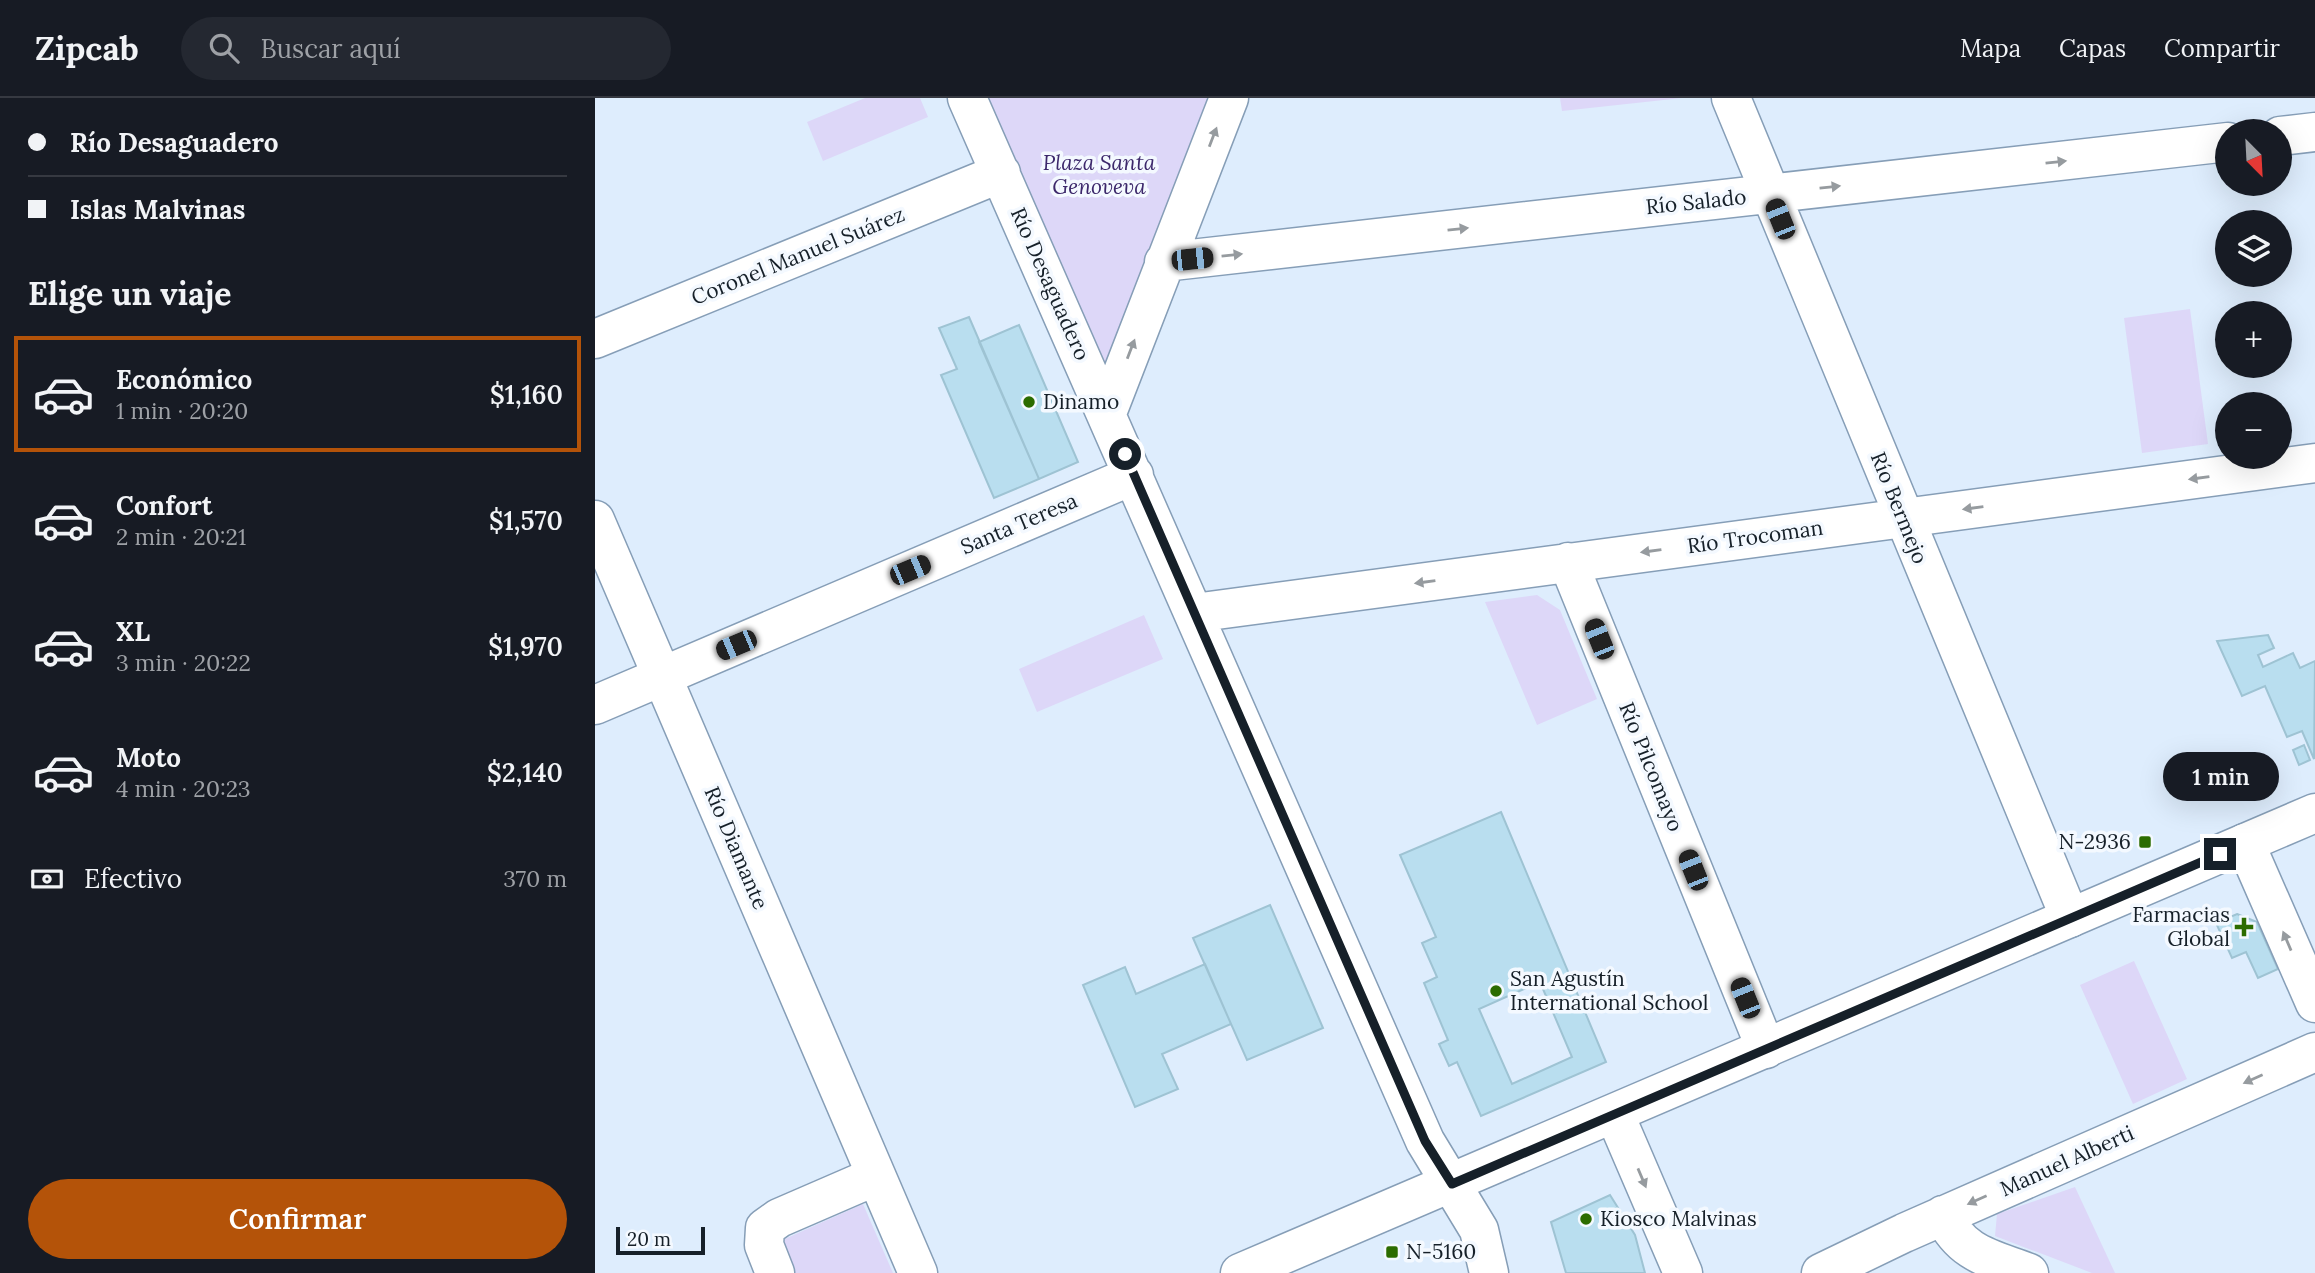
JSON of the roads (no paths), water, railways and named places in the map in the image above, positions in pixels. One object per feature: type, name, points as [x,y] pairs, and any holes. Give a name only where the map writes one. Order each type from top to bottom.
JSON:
[{"type":"street","name":"Río Desaguadero","points":[[967,98],[1425,1141],[1479,1230],[1489,1273]]},
{"type":"street","points":[[1107,413],[1229,98]]},
{"type":"street","name":"Río Bermejo","points":[[1731,98],[2070,918]]},
{"type":"street","points":[[2293,135],[2315,132]]},
{"type":"street","name":"Río Salado","points":[[1164,262],[2215,143]]},
{"type":"street","name":"Coronel Manuel Suárez","points":[[595,339],[1001,173]]},
{"type":"street","name":"Río Trocoman","points":[[1194,613],[2315,463]]},
{"type":"street","name":"Santa Teresa","points":[[595,705],[1134,475]]},
{"type":"street","name":"Río Diamante","points":[[595,520],[918,1273]]},
{"type":"street","name":"Río Pilcomayo","points":[[1568,562],[1766,1049]]},
{"type":"street","points":[[1240,1273],[1279,1265],[1452,1184],[2315,813]]},
{"type":"street","points":[[2245,844],[2315,1003]]},
{"type":"street","name":"Manuel Alberti","points":[[1821,1273],[1943,1216],[2315,1052]]},
{"type":"street","points":[[1615,1115],[1683,1273]]},
{"type":"street","points":[[775,1273],[764,1245],[765,1228],[779,1218],[876,1176]]},
{"type":"street","points":[[1943,1216],[1952,1234],[1963,1246],[2029,1273]]},
{"type":"place","name":"Dinamo","points":[[1029,402]]},
{"type":"place","name":"N-2936","points":[[2145,842]]},
{"type":"place","name":"Farmacias Global","points":[[2244,927]]},
{"type":"place","name":"San Agustín International School","points":[[1496,991]]},
{"type":"place","name":"Kiosco Malvinas","points":[[1586,1219]]},
{"type":"place","name":"N-5160","points":[[1392,1252]]},
{"type":"park label","name":"Plaza Santa Genoveva","points":[[1099,175]]}]
